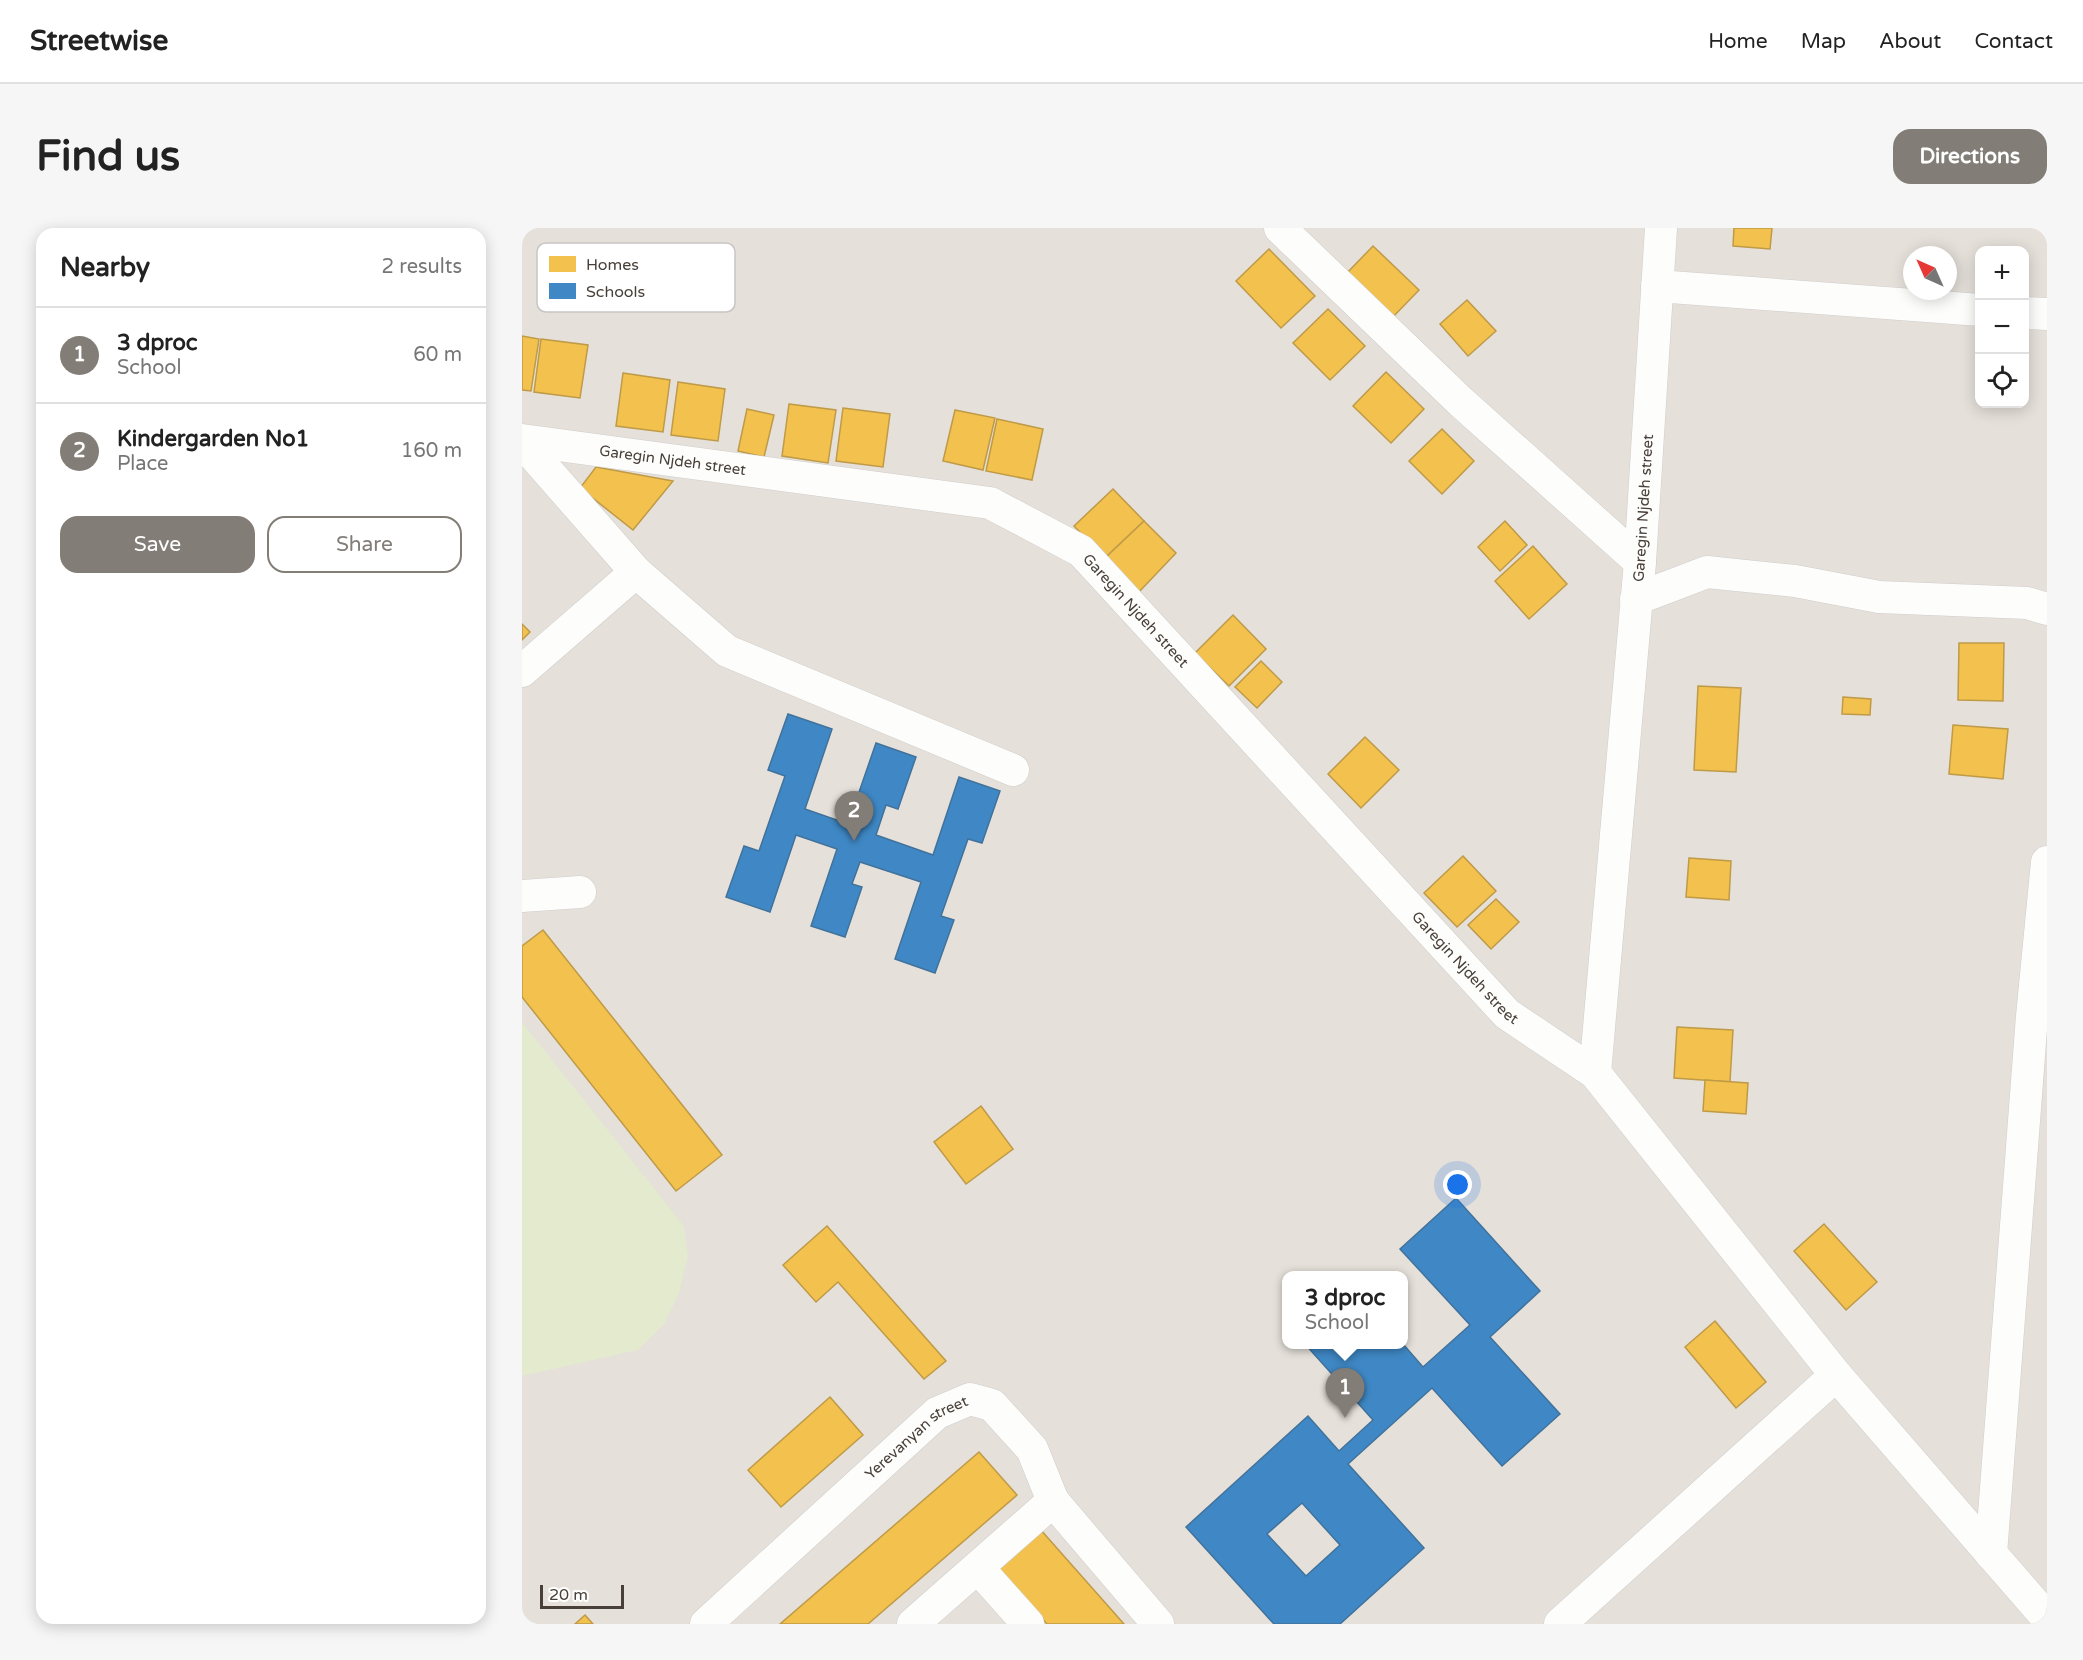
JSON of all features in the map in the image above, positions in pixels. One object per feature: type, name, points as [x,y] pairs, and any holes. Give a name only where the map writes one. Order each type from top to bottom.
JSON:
[{"type":"street","points":[[1280,228],[1461,402],[1640,562]]},
{"type":"street","name":"Garegin Njdeh street","points":[[1595,1073],[1640,562],[1661,228]]},
{"type":"street","points":[[1657,285],[1975,310]]},
{"type":"street","points":[[2029,313],[2047,314]]},
{"type":"street","points":[[522,441],[636,572],[728,651],[1013,770]]},
{"type":"street","name":"Garegin Njdeh street","points":[[522,441],[990,503],[1081,551],[1507,1014],[1595,1073],[1836,1375],[2047,1618]]},
{"type":"street","points":[[522,671],[636,572]]},
{"type":"street","points":[[1636,599],[1707,572],[1795,581],[1879,597],[2027,603],[2047,609]]},
{"type":"street","points":[[1991,1554],[2032,1016],[2047,862]]},
{"type":"street","points":[[522,896],[580,892]]},
{"type":"street","points":[[1560,1624],[1836,1375]]},
{"type":"street","name":"Yerevanyan street","points":[[706,1624],[937,1413],[970,1399],[992,1405],[1032,1449],[1053,1501],[1158,1624]]},
{"type":"street","points":[[913,1624],[1053,1501]]},
{"type":"street","points":[[978,1568],[1028,1624]]},
{"type":"shaded area","points":[[522,228],[2047,228],[2047,1624],[522,1624]]},
{"type":"green space","points":[[522,1022],[684,1226],[688,1256],[679,1293],[665,1323],[638,1350],[522,1376]]},
{"type":"building: Homes","points":[[1734,228],[1772,228],[1770,249],[1733,246]]},
{"type":"building: Homes","points":[[1373,246],[1419,290],[1392,318],[1346,274]]},
{"type":"building: Homes","points":[[1269,249],[1315,296],[1281,328],[1236,281]]},
{"type":"building: Homes","points":[[1467,300],[1496,331],[1468,356],[1440,324]]},
{"type":"building: Homes","points":[[1328,309],[1365,346],[1330,380],[1293,343]]},
{"type":"building: Homes","points":[[522,336],[539,339],[531,391],[522,390]]},
{"type":"building: Homes","points":[[541,339],[588,345],[580,398],[534,392]]},
{"type":"building: Homes","points":[[1386,372],[1424,409],[1391,443],[1353,406]]},
{"type":"building: Homes","points":[[623,373],[670,380],[663,432],[616,426]]},
{"type":"building: Homes","points":[[678,382],[725,389],[718,441],[671,435]]},
{"type":"building: Homes","points":[[789,404],[836,410],[828,463],[782,456]]},
{"type":"building: Homes","points":[[843,408],[890,414],[883,467],[836,461]]},
{"type":"building: Homes","points":[[747,409],[774,415],[764,457],[738,451]]},
{"type":"building: Homes","points":[[955,410],[995,418],[983,470],[943,461]]},
{"type":"building: Homes","points":[[997,419],[1043,429],[1032,480],[986,471]]},
{"type":"building: Homes","points":[[1442,429],[1474,461],[1442,494],[1409,461]]},
{"type":"building: Homes","points":[[596,467],[673,481],[633,530],[580,488]]},
{"type":"building: Homes","points":[[1113,489],[1144,521],[1105,558],[1074,526]]},
{"type":"building: Homes","points":[[1144,521],[1176,553],[1139,592],[1105,558]]},
{"type":"building: Homes","points":[[1505,521],[1527,545],[1500,571],[1478,547]]},
{"type":"building: Homes","points":[[1533,546],[1567,584],[1529,619],[1495,581]]},
{"type":"building: Homes","points":[[1233,615],[1266,649],[1229,686],[1195,653]]},
{"type":"building: Homes","points":[[522,624],[530,632],[522,640]]},
{"type":"building: Homes","points":[[1959,643],[2004,643],[2003,701],[1958,700]]},
{"type":"building: Homes","points":[[1261,661],[1282,682],[1257,708],[1235,687]]},
{"type":"building: Homes","points":[[1698,686],[1741,688],[1736,772],[1694,770]]},
{"type":"building: Homes","points":[[1843,697],[1871,699],[1870,715],[1842,714]]},
{"type":"building: Homes","points":[[1953,725],[2008,729],[2003,779],[1949,774]]},
{"type":"building: Homes","points":[[1365,737],[1399,770],[1361,808],[1328,774]]},
{"type":"building: Homes","points":[[1463,856],[1496,891],[1457,927],[1424,893]]},
{"type":"building: Homes","points":[[1689,858],[1731,861],[1729,900],[1686,897]]},
{"type":"building: Homes","points":[[1496,899],[1519,922],[1491,949],[1468,925]]},
{"type":"building: Homes","points":[[543,930],[722,1155],[676,1191],[522,997],[522,946]]},
{"type":"building: Homes","points":[[1677,1027],[1733,1030],[1730,1082],[1674,1078]]},
{"type":"building: Homes","points":[[1705,1080],[1748,1083],[1746,1114],[1703,1111]]},
{"type":"building: Homes","points":[[981,1106],[1013,1149],[966,1184],[934,1142]]},
{"type":"building: Homes","points":[[1824,1224],[1877,1282],[1846,1310],[1794,1251]]},
{"type":"building: Homes","points":[[827,1226],[946,1361],[924,1379],[838,1282],[816,1302],[783,1265]]},
{"type":"building: Homes","points":[[1715,1321],[1766,1382],[1736,1408],[1685,1347]]},
{"type":"building: Homes","points":[[830,1397],[863,1435],[781,1507],[748,1470]]},
{"type":"building: Homes","points":[[979,1452],[1017,1495],[868,1624],[780,1624]]},
{"type":"building: Homes","points":[[1040,1529],[1124,1624],[1047,1624],[997,1567]]},
{"type":"building: Homes","points":[[585,1615],[593,1624],[575,1624]]},
{"type":"building: Schools","points":[[788,714],[832,729],[805,809],[848,824],[876,743],[916,757],[898,809],[886,805],[876,835],[933,855],[959,777],[1000,791],[982,843],[968,839],[941,916],[954,920],[935,973],[895,959],[921,882],[860,862],[852,884],[862,887],[845,937],[811,926],[837,849],[796,835],[770,912],[726,897],[744,846],[759,851],[785,776],[768,770]]},
{"type":"building: Schools","points":[[1456,1198],[1540,1291],[1490,1337],[1560,1414],[1502,1466],[1432,1388],[1348,1464],[1424,1548],[1340,1624],[1274,1624],[1186,1527],[1308,1416],[1339,1451],[1373,1420],[1309,1349],[1407,1349],[1423,1367],[1470,1325],[1400,1249]],"holes":[[[1302,1503],[1340,1545],[1306,1576],[1267,1534]]]},
{"type":"place","name":"Kindergarden No1","points":[[854,841]]},
{"type":"place","name":"3 dproc","points":[[1345,1418]]}]
